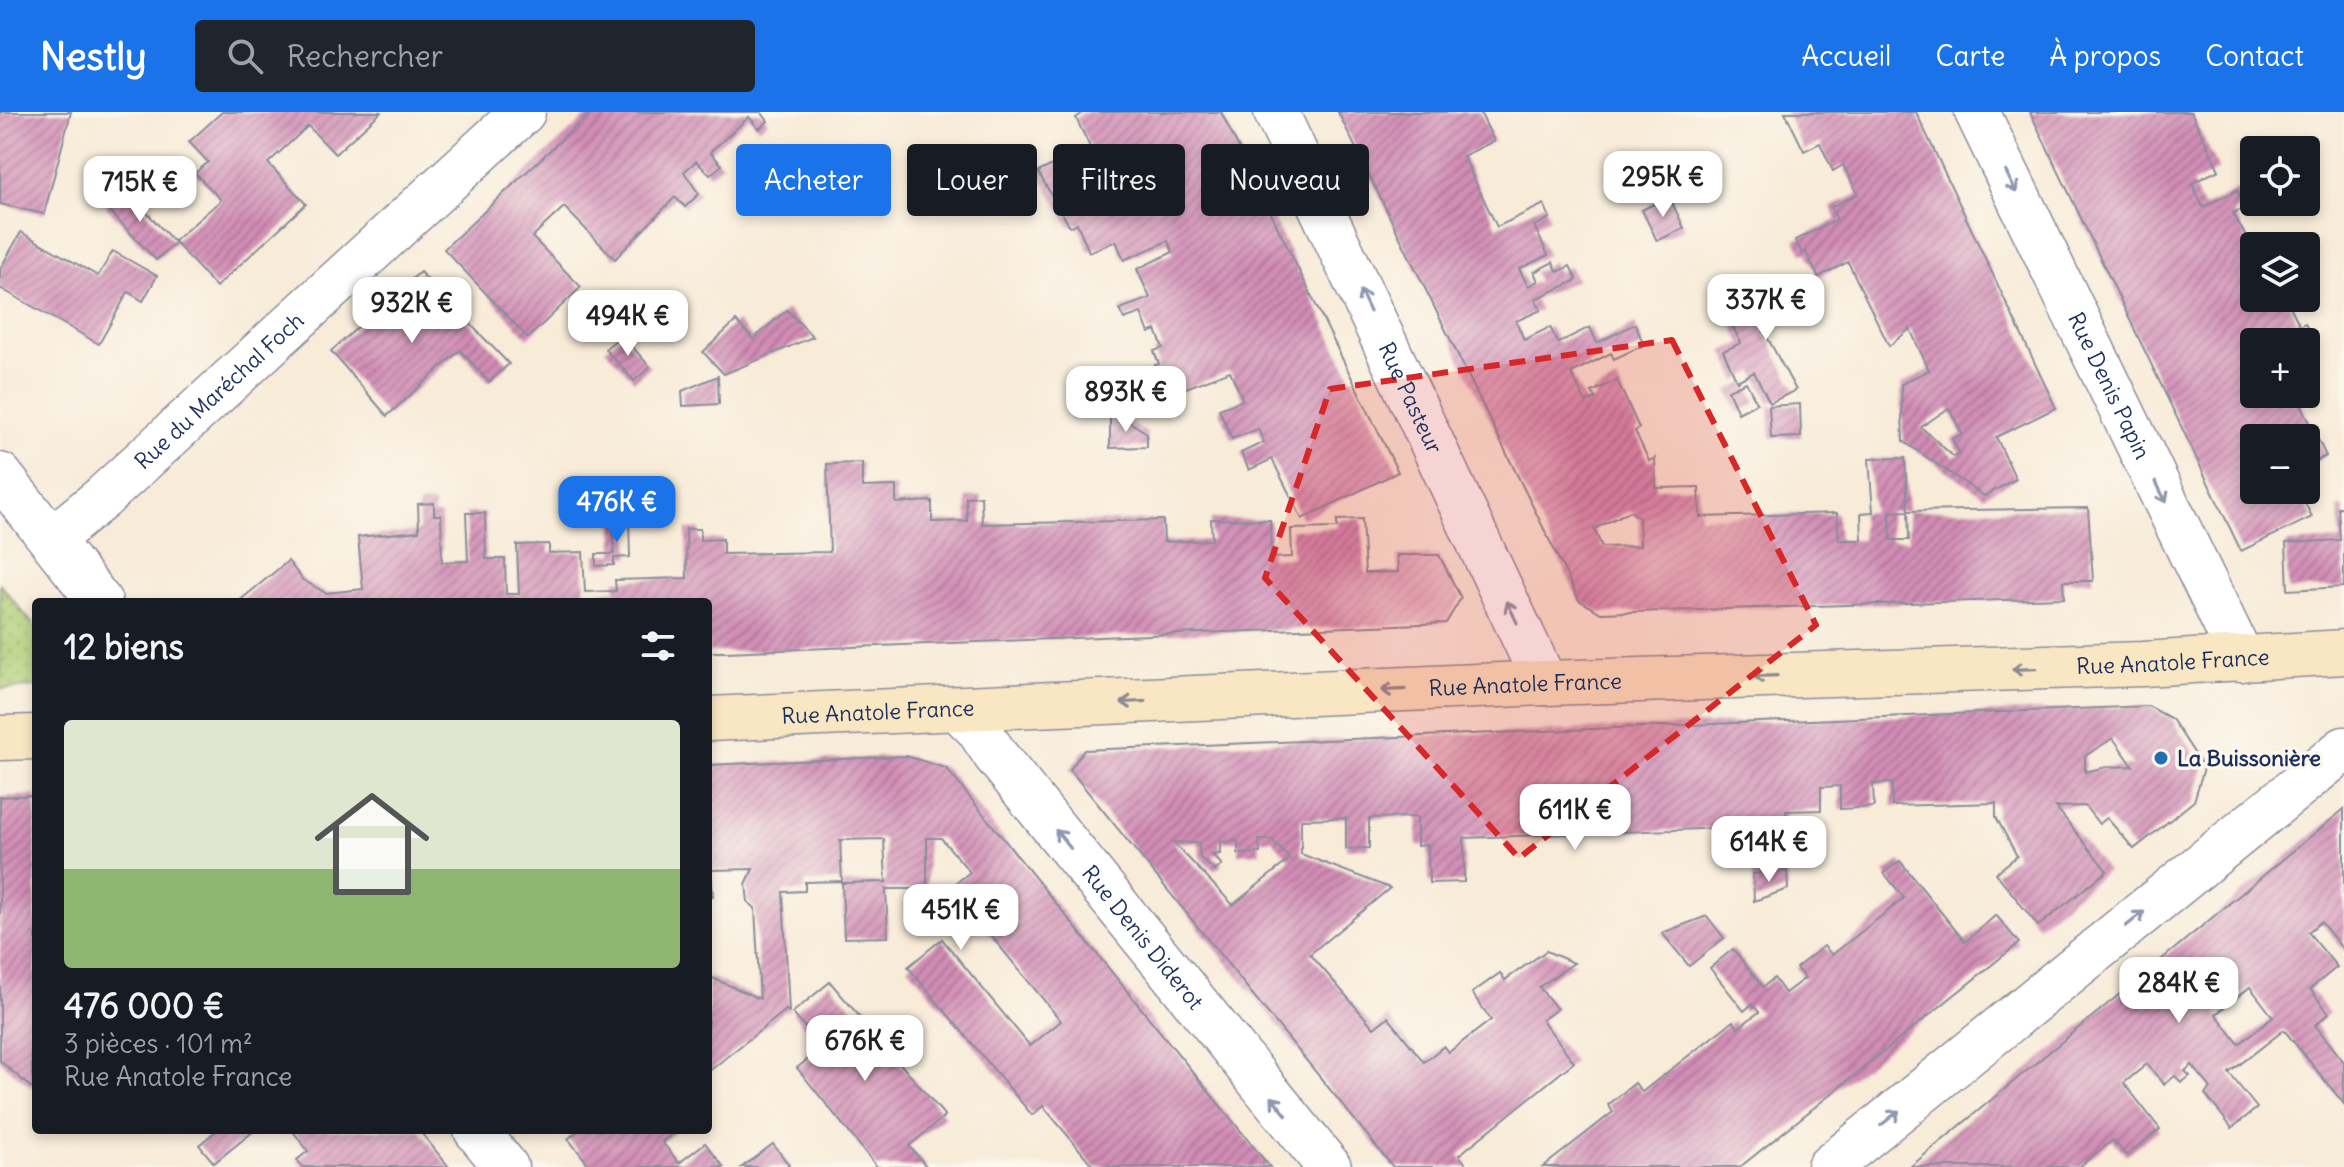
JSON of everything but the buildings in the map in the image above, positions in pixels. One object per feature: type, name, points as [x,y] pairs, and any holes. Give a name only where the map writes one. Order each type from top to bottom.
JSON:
[{"type":"street","name":"Rue du Maréchal Foch","points":[[53,538],[114,488],[523,112]]},
{"type":"street","name":"Rue Pasteur","points":[[1276,112],[1545,683]]},
{"type":"street","name":"Rue Denis Papin","points":[[1977,112],[2242,659]]},
{"type":"street","points":[[0,475],[53,538],[97,598]]},
{"type":"street","name":"Rue Anatole France","points":[[712,719],[1545,683],[2242,659],[2344,652]]},
{"type":"street","name":"Rue Denis Diderot","points":[[958,709],[978,729],[996,756],[1329,1167]]},
{"type":"street","points":[[0,738],[32,737]]},
{"type":"street","points":[[1829,1167],[2344,749]]},
{"type":"street","points":[[479,1134],[506,1167]]},
{"type":"highlighted area","points":[[1672,340],[1816,625],[1519,858],[1265,578],[1330,389]]},
{"type":"green space","points":[[0,584],[32,623],[32,687],[0,689]]},
{"type":"place","name":"La Buissonière","points":[[2161,758]]}]
